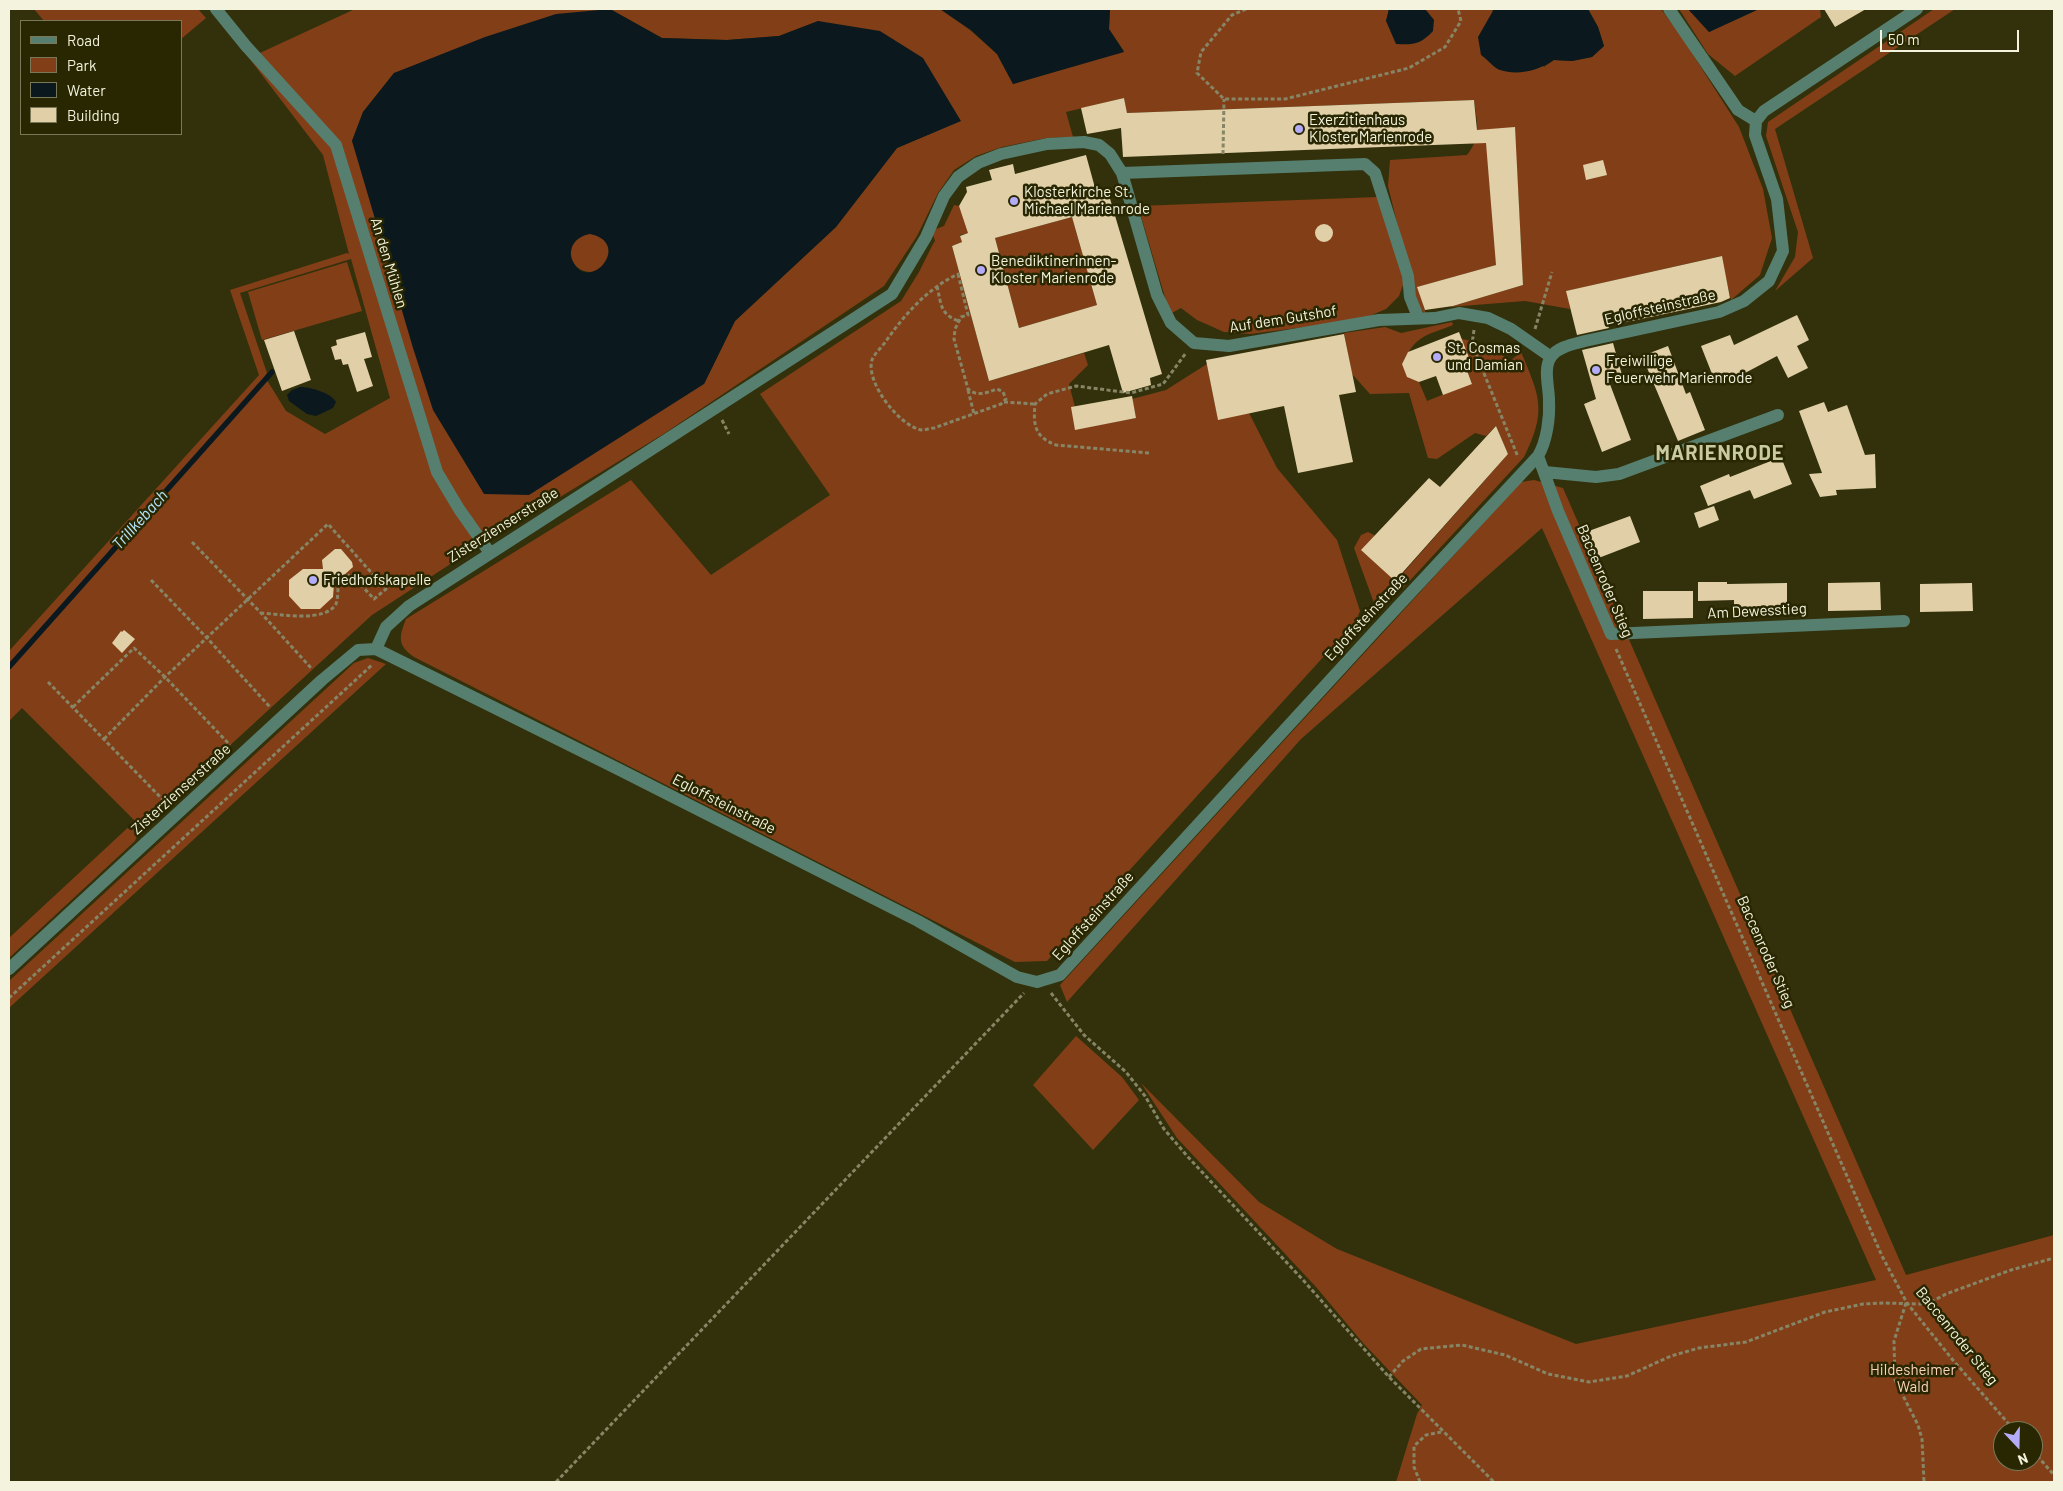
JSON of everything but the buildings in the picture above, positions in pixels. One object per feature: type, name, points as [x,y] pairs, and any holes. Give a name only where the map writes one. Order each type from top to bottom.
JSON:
[{"type":"street","name":"An den Mühlen","points":[[216,9],[246,46],[336,145],[437,472],[459,509],[490,553]]},
{"type":"street","points":[[1669,9],[1738,110],[1756,121],[1764,111],[1917,9]]},
{"type":"street","name":"Egloffsteinstraße","points":[[376,649],[918,920],[1017,976],[1037,982],[1060,975],[1523,470],[1538,456],[1544,446],[1549,402],[1547,371],[1550,357],[1564,347],[1585,341],[1719,312],[1744,301],[1769,281],[1783,251],[1777,199],[1755,135],[1756,121]]},
{"type":"street","name":"Zisterzienserstraße","points":[[9,969],[322,680],[358,650],[376,649],[386,627],[409,606],[892,294],[926,237],[944,196],[958,177],[978,163],[1001,154],[1047,144],[1084,142],[1099,145],[1110,154],[1122,173]]},
{"type":"street","points":[[1194,343],[1171,323],[1156,295],[1122,173],[1365,164],[1374,172],[1408,276],[1410,297],[1418,317]]},
{"type":"street","name":"Auf dem Gutshof","points":[[1194,343],[1229,346],[1379,320],[1418,317],[1435,318],[1459,313],[1488,318]]},
{"type":"street","points":[[1488,318],[1511,328],[1530,344],[1550,357]]},
{"type":"street","points":[[1545,472],[1596,476],[1620,474],[1778,415]]},
{"type":"street","name":"Baccenroder Stieg","points":[[1538,456],[1558,511],[1611,634]]},
{"type":"street","name":"Am Dewesstieg","points":[[1611,634],[1904,621]]},
{"type":"path","points":[[1246,9],[1232,15],[1201,52],[1197,73],[1224,99],[1285,99],[1409,68],[1445,47],[1461,21],[1458,9]]},
{"type":"path","points":[[1224,99],[1224,170]]},
{"type":"path","points":[[1530,344],[1552,272]]},
{"type":"path","points":[[974,414],[954,338],[955,329],[961,317],[968,315],[958,274],[936,286],[901,319],[872,360],[872,371],[878,390],[893,411],[909,424],[922,430],[934,428],[974,414],[1002,404],[1004,402],[1036,404]]},
{"type":"path","points":[[936,286],[944,314],[959,321]]},
{"type":"path","points":[[1488,318],[1473,331],[1472,344],[1523,470]]},
{"type":"path","points":[[1149,454],[1056,445],[1045,441],[1038,433],[1034,418],[1036,404],[1047,394],[1076,386],[1131,392],[1163,384],[1194,343]]},
{"type":"path","points":[[1474,370],[1482,367]]},
{"type":"path","points":[[968,389],[974,394],[997,389],[1003,392],[1006,399],[1004,402]]},
{"type":"path","points":[[104,739],[165,677],[328,524],[386,590],[374,599],[351,574],[338,584],[336,604],[328,611],[314,616],[261,613]]},
{"type":"path","points":[[192,542],[248,599],[322,680]]},
{"type":"path","points":[[151,580],[281,719]]},
{"type":"path","name":"Baccenroder Stieg","points":[[1611,634],[1621,662],[1882,1256],[1906,1303],[1952,1359],[2007,1421]]},
{"type":"path","points":[[73,707],[134,648],[165,677],[241,756]]},
{"type":"path","points":[[9,998],[372,666],[376,649]]},
{"type":"path","points":[[48,682],[177,814]]},
{"type":"path","points":[[556,1482],[1010,1006],[1037,982],[1049,990],[1084,1035],[1126,1072],[1145,1096],[1164,1129],[1182,1150],[1303,1280],[1389,1377],[1494,1482]]},
{"type":"path","points":[[1389,1377],[1403,1361],[1420,1349],[1462,1345],[1505,1355],[1548,1374],[1589,1382],[1627,1376],[1671,1356],[1699,1348],[1746,1342],[1825,1312],[1863,1304],[1920,1304],[1931,1302],[1946,1294],[2011,1270],[2054,1258]]},
{"type":"path","points":[[1906,1303],[1894,1341],[1895,1380],[1922,1439],[1924,1482]]},
{"type":"path","points":[[1420,1482],[1414,1467],[1414,1446],[1426,1435],[1442,1432]]},
{"type":"path","points":[[2043,1462],[2054,1475]]},
{"type":"green space","points":[[34,9],[198,9],[206,18],[182,38],[182,20],[43,20]]},
{"type":"green space","points":[[355,9],[610,9],[940,9],[970,30],[997,54],[1013,84],[1124,51],[1109,29],[1110,9],[1389,9],[1386,21],[1434,20],[1425,9],[1494,9],[1492,10],[1544,67],[1554,60],[1572,61],[1592,57],[1604,46],[1598,27],[1588,9],[1661,9],[1683,39],[1739,127],[1763,189],[1772,238],[1760,275],[1731,300],[1721,256],[1567,291],[1570,309],[1525,301],[1450,307],[1523,285],[1517,170],[1496,265],[1418,287],[1426,314],[1418,308],[1388,186],[1390,160],[1467,155],[1477,135],[1474,100],[1127,113],[1124,98],[1066,112],[1073,137],[1046,138],[1002,147],[976,156],[954,170],[938,193],[917,236],[884,286],[665,433],[452,563],[372,615],[141,827],[135,841],[9,958],[9,938],[135,821],[22,708],[9,721],[9,651],[259,375],[230,290],[347,253],[349,254],[323,155],[249,58]],"holes":[[[610,9],[662,38],[727,40],[779,36],[819,21],[960,121],[897,148],[836,227],[735,321],[704,384],[352,141],[363,112],[394,73]],[[351,259],[390,398],[325,434],[286,411],[265,377],[267,373],[240,293]]]},
{"type":"green space","points":[[1679,9],[1688,9],[1709,32],[1759,9],[1820,9],[1821,17],[1735,76],[1708,54]]},
{"type":"green space","points":[[1934,9],[1955,9],[1775,129],[1813,258],[1775,291],[1795,257],[1798,232],[1766,136],[1768,122]]},
{"type":"green space","points":[[1378,197],[1404,282],[1399,296],[1386,309],[1360,320],[1250,334],[1224,332],[1197,320],[1181,308],[1170,314],[1138,206]]},
{"type":"green space","points":[[954,205],[959,206],[965,217],[977,231],[960,235],[962,242],[952,246],[989,381],[1084,353],[1088,365],[1069,384],[1075,407],[1076,429],[1136,418],[1132,399],[1166,390],[1207,364],[1218,419],[1249,413],[1277,468],[1337,540],[1360,611],[1356,621],[1047,961],[1015,962],[414,657],[408,653],[401,640],[406,619],[631,480],[711,575],[830,495],[760,394],[901,301],[935,241],[933,235],[936,229],[944,226]]},
{"type":"green space","points":[[1072,217],[1097,305],[1019,328],[995,238]]},
{"type":"green space","points":[[590,234],[603,240],[609,253],[603,266],[590,272],[577,266],[571,253],[577,240]]},
{"type":"green space","points":[[347,262],[362,311],[262,340],[248,292]]},
{"type":"green space","points":[[1452,322],[1453,325],[1428,335],[1417,342],[1407,354],[1402,364],[1419,382],[1427,401],[1472,383],[1465,365],[1462,339],[1488,347],[1510,361],[1521,352],[1536,393],[1538,415],[1536,428],[1524,457],[1403,588],[1395,581],[1374,603],[1354,548],[1361,535],[1368,532],[1374,535],[1396,581],[1508,454],[1496,426],[1486,436],[1475,433],[1437,459],[1428,458],[1409,393],[1370,394],[1352,374],[1344,333],[1385,327],[1401,333]]},
{"type":"green space","name":"Hildesheimer Wald","points":[[1534,480],[1563,488],[1906,1275],[2054,1235],[2054,1482],[1396,1482],[1417,1414],[1422,1405],[1363,1343],[1316,1287],[1177,1138],[1141,1083],[1259,1202],[1337,1249],[1576,1344],[1876,1280],[1542,528],[1301,739],[1067,1002],[1060,985],[1521,482]]},
{"type":"green space","points":[[368,658],[386,664],[9,1008],[9,981],[354,663]]},
{"type":"green space","points":[[1076,1036],[1122,1077],[1139,1100],[1093,1150],[1033,1085]]},
{"type":"water","points":[[610,9],[662,38],[727,40],[779,36],[818,21],[880,31],[923,58],[961,121],[897,148],[836,227],[735,321],[704,384],[529,495],[484,494],[433,410],[352,141],[363,112],[394,73],[485,37],[556,14]],"holes":[[[590,234],[602,239],[608,247],[608,255],[604,263],[597,270],[589,272],[580,270],[571,257],[574,244],[580,237]]]},
{"type":"water","points":[[940,9],[1110,9],[1109,29],[1124,52],[1013,84],[997,54],[971,30]]},
{"type":"water","points":[[1389,9],[1425,9],[1434,20],[1433,31],[1425,39],[1417,43],[1396,44],[1386,21]]},
{"type":"water","points":[[1494,9],[1588,9],[1598,27],[1604,46],[1592,57],[1572,61],[1554,60],[1542,67],[1521,72],[1500,70],[1481,55],[1478,37]]},
{"type":"water","points":[[1688,9],[1759,9],[1709,32]]},
{"type":"water","points":[[300,387],[315,389],[330,396],[336,402],[333,408],[316,416],[307,414],[289,401],[287,395],[292,390]]},
{"type":"waterway","name":"Trillkebach","points":[[9,667],[272,372]]},
{"type":"place","name":"Exerzitienhaus Kloster Marienrode","points":[[1299,129]]},
{"type":"place","name":"Klosterkirche St. Michael Marienrode","points":[[1014,201]]},
{"type":"place","name":"Benediktinerinnen- Kloster Marienrode","points":[[981,270]]},
{"type":"place","name":"St. Cosmas und Damian","points":[[1437,357]]},
{"type":"place","name":"Freiwillige Feuerwehr Marienrode","points":[[1596,370]]},
{"type":"place","name":"Friedhofskapelle","points":[[313,580]]},
{"type":"district","name":"MARIENRODE","points":[[1720,453]]}]
